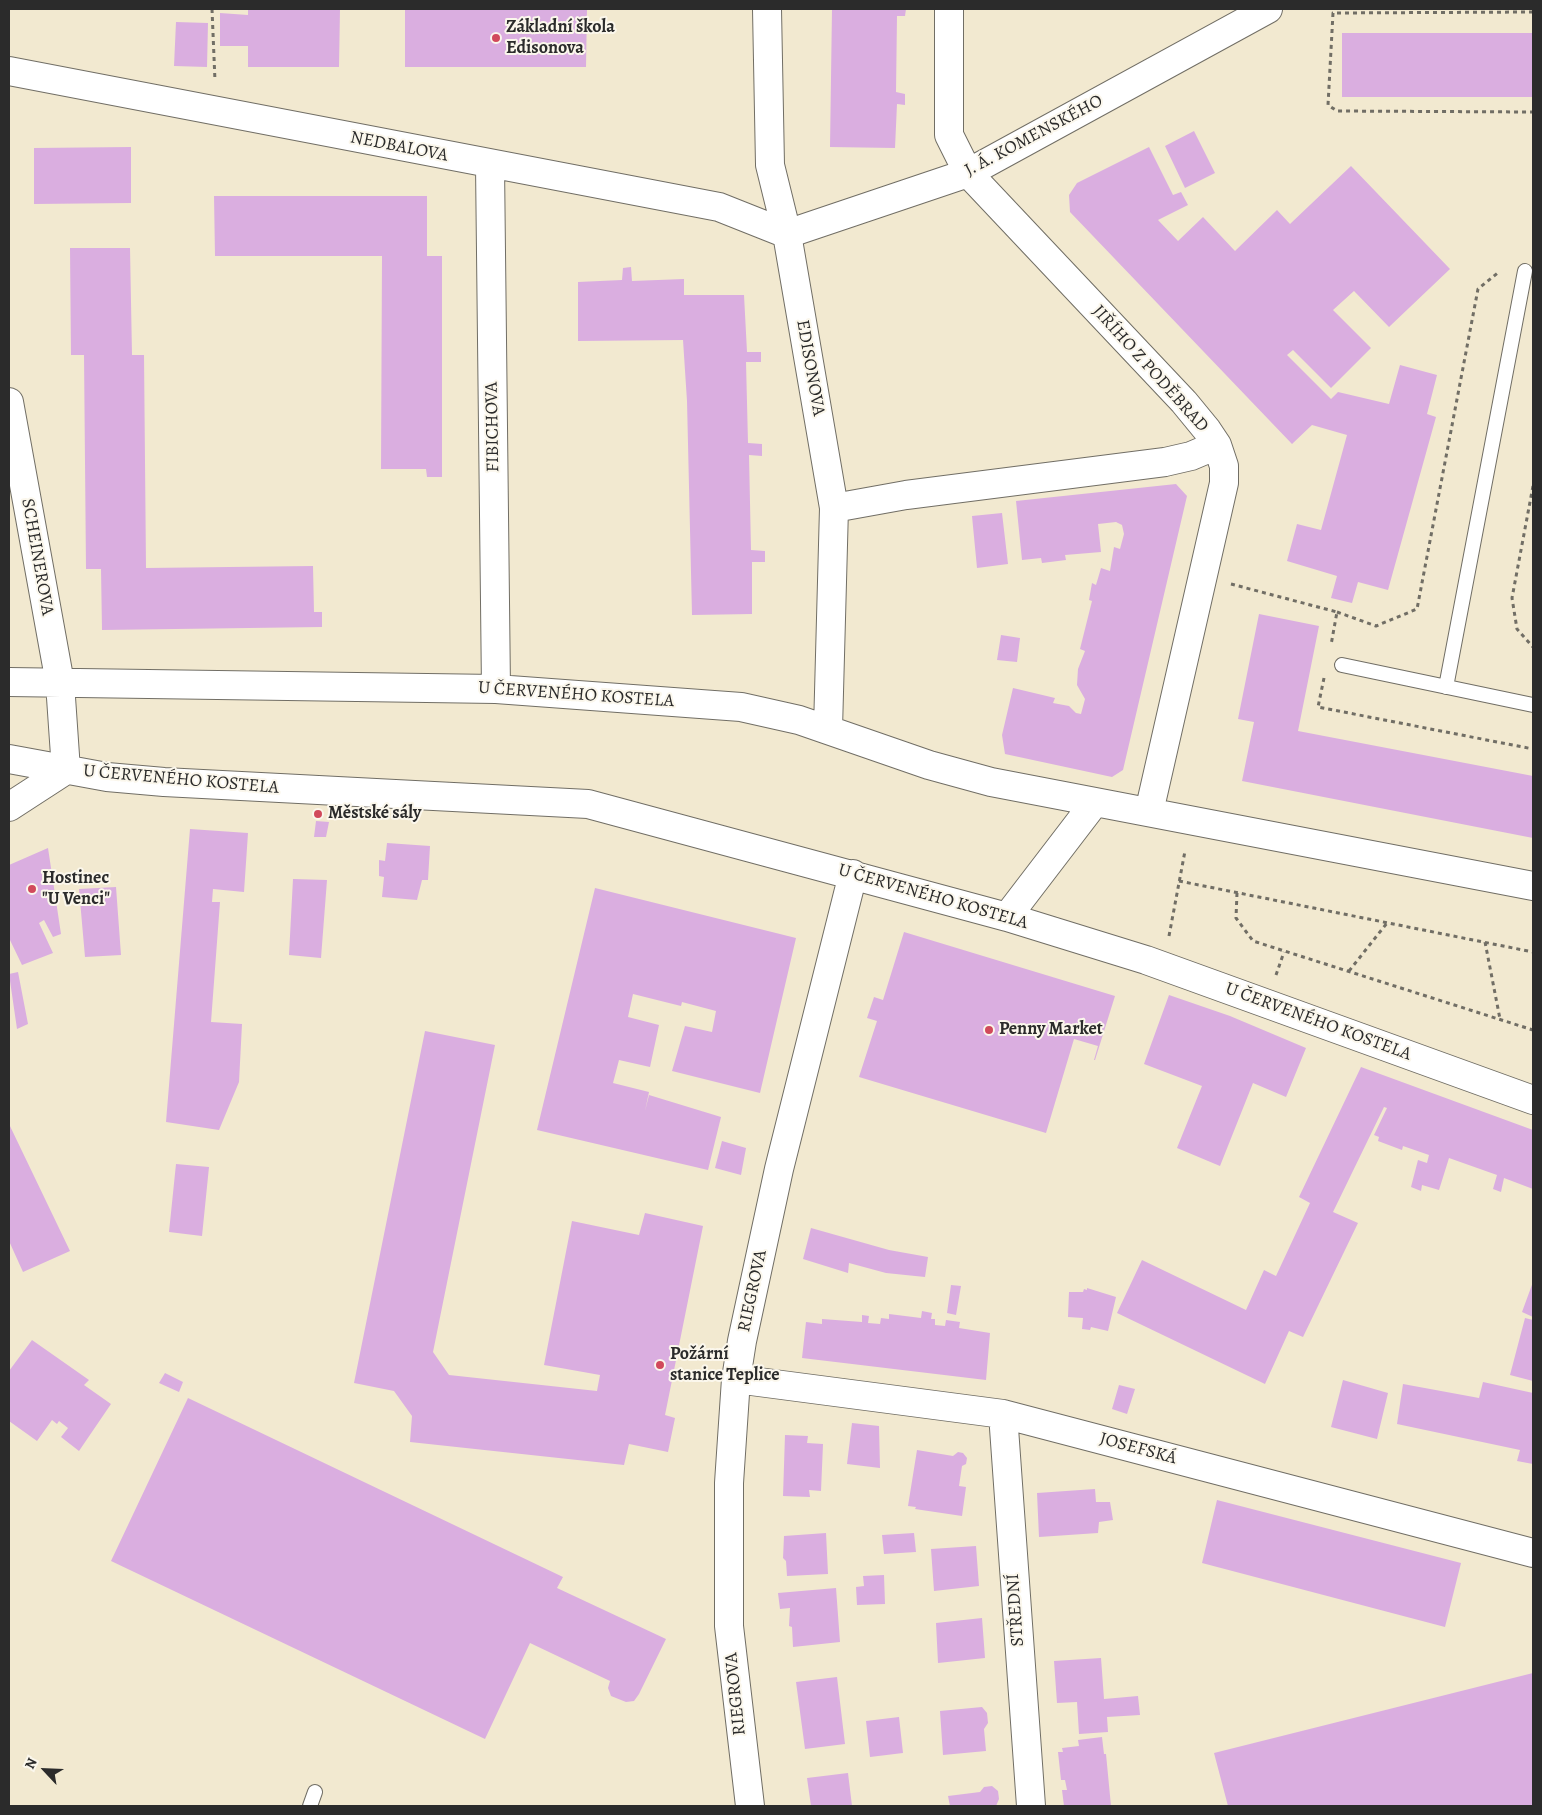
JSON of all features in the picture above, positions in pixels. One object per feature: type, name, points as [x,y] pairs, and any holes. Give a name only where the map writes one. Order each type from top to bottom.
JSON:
[{"type":"street","name":"EDISONOVA","points":[[767,9],[770,165],[786,234],[834,508],[828,729]]},
{"type":"street","name":"JIŘÍHO Z PODĚBRAD","points":[[949,9],[949,135],[968,173],[1178,396],[1207,430],[1217,446],[1224,466],[1224,483],[1149,812]]},
{"type":"street","name":"J. Á. KOMENSKÉHO","points":[[786,234],[968,173],[1268,9]]},
{"type":"street","name":"NEDBALOVA","points":[[9,71],[490,165],[719,207],[786,234]]},
{"type":"street","name":"FIBICHOVA","points":[[490,165],[496,689]]},
{"type":"street","name":"SCHEINEROVA","points":[[9,402],[60,683]]},
{"type":"street","points":[[834,508],[906,495],[1165,462],[1191,456],[1217,446]]},
{"type":"street","points":[[9,682],[60,683]]},
{"type":"street","name":"U ČERVENÉHO KOSTELA","points":[[1533,886],[954,773],[799,720],[742,708],[496,689],[60,683],[66,770],[164,782],[588,804],[1007,917],[1154,963],[1533,1100]]},
{"type":"street","points":[[9,759],[66,770]]},
{"type":"street","points":[[9,807],[66,770]]},
{"type":"street","points":[[1007,917],[1095,802]]},
{"type":"street","name":"RIEGROVA","points":[[750,1806],[729,1626],[730,1483],[736,1379],[742,1341],[779,1170],[853,874]]},
{"type":"street","name":"JOSEFSKÁ","points":[[736,1379],[1003,1414],[1533,1553]]},
{"type":"street","name":"STŘEDNÍ","points":[[1003,1414],[1032,1806]]},
{"type":"lane","points":[[1446,687],[1525,271]]},
{"type":"lane","points":[[1342,665],[1533,705]]},
{"type":"lane","points":[[310,1806],[315,1792]]},
{"type":"path","points":[[212,9],[216,111]]},
{"type":"path","points":[[1533,12],[1332,13],[1328,105],[1337,111],[1533,112]]},
{"type":"path","points":[[1338,612],[1376,626],[1417,609],[1478,289],[1508,264]]},
{"type":"path","points":[[1533,486],[1512,598],[1518,629],[1533,647]]},
{"type":"path","points":[[1154,963],[1179,881],[1192,820]]},
{"type":"path","points":[[1179,881],[1533,952]]},
{"type":"path","points":[[1236,893],[1236,918],[1253,941],[1533,1030]]},
{"type":"path","points":[[1349,972],[1387,923]]},
{"type":"path","points":[[1486,942],[1500,1019]]},
{"type":"building","points":[[248,9],[340,9],[339,67],[248,67],[248,46],[220,46],[220,13],[248,15]]},
{"type":"building","name":"Základní škola Edisonova","points":[[405,9],[587,9],[586,67],[405,67]]},
{"type":"building","points":[[832,9],[906,9],[905,16],[897,16],[896,92],[905,94],[905,105],[897,104],[895,148],[830,147]]},
{"type":"building","points":[[176,22],[208,23],[207,67],[174,66]]},
{"type":"building","points":[[1342,33],[1533,33],[1533,97],[1342,97]]},
{"type":"building","points":[[1194,131],[1215,173],[1185,188],[1165,146]]},
{"type":"building","points":[[131,147],[131,203],[34,204],[34,148]]},
{"type":"building","points":[[1149,147],[1173,195],[1181,192],[1188,205],[1158,220],[1178,241],[1203,217],[1235,251],[1277,210],[1290,224],[1351,166],[1450,269],[1389,327],[1354,291],[1333,310],[1371,348],[1331,388],[1293,350],[1287,355],[1331,399],[1338,392],[1389,404],[1400,365],[1437,375],[1427,414],[1436,417],[1388,590],[1358,582],[1352,603],[1331,598],[1337,576],[1287,561],[1297,524],[1321,530],[1347,435],[1312,425],[1292,444],[1070,212],[1069,195],[1077,183]]},
{"type":"building","points":[[214,196],[427,196],[427,256],[442,256],[442,477],[427,477],[426,469],[381,469],[382,256],[215,256]]},
{"type":"building","points":[[70,248],[130,248],[132,355],[144,355],[146,568],[313,566],[314,612],[322,612],[322,627],[102,630],[101,569],[86,569],[84,355],[71,355]]},
{"type":"building","points":[[631,267],[632,281],[684,279],[684,295],[744,295],[747,352],[761,352],[761,362],[746,362],[748,443],[762,444],[762,456],[749,455],[751,550],[765,551],[765,562],[752,562],[752,614],[692,615],[687,401],[683,340],[578,341],[578,282],[622,280],[623,268]]},
{"type":"building","points":[[1176,484],[1187,496],[1123,770],[1112,777],[1005,754],[1002,735],[1013,688],[1055,698],[1053,703],[1069,706],[1076,713],[1081,714],[1085,699],[1077,685],[1078,669],[1085,651],[1080,649],[1092,601],[1089,600],[1092,583],[1096,585],[1101,568],[1110,571],[1114,547],[1120,549],[1124,534],[1122,525],[1116,522],[1098,524],[1101,552],[1065,555],[1066,560],[1042,563],[1041,558],[1022,560],[1016,501]]},
{"type":"building","points":[[1002,513],[1008,564],[977,568],[972,516]]},
{"type":"building","points":[[1259,614],[1319,626],[1298,731],[1533,776],[1533,838],[1242,781],[1254,722],[1238,719]]},
{"type":"building","points":[[1001,635],[1020,638],[1017,662],[997,660]]},
{"type":"building","points":[[316,821],[329,822],[326,837],[314,837]]},
{"type":"building","points":[[190,829],[248,833],[244,892],[213,889],[212,902],[220,902],[211,1022],[242,1024],[239,1082],[219,1130],[166,1122]]},
{"type":"building","points":[[387,843],[430,846],[428,880],[422,880],[417,900],[382,897],[384,877],[379,876],[379,860],[385,861]]},
{"type":"building","name":"Hostinec \"U Venci\"","points":[[48,848],[61,934],[53,937],[44,920],[39,923],[53,953],[22,965],[9,938],[9,865]]},
{"type":"building","points":[[293,879],[327,880],[321,958],[289,955]]},
{"type":"building","points":[[116,887],[121,955],[85,957],[79,889]]},
{"type":"building","points":[[595,888],[796,938],[760,1093],[672,1071],[685,1026],[712,1032],[716,1011],[682,1002],[681,1006],[633,994],[628,1017],[659,1025],[650,1067],[619,1060],[613,1083],[649,1092],[645,1111],[649,1095],[721,1117],[708,1170],[537,1130]]},
{"type":"building","name":"Penny Market","points":[[904,932],[1115,996],[1095,1060],[1098,1046],[1074,1039],[1046,1133],[859,1077],[877,1021],[867,1018],[874,997],[883,1000]]},
{"type":"building","points":[[18,972],[28,1024],[17,1029],[9,974]]},
{"type":"building","points":[[1169,995],[1230,1016],[1306,1048],[1286,1097],[1253,1083],[1220,1166],[1177,1148],[1202,1086],[1144,1064]]},
{"type":"building","points":[[425,1031],[495,1045],[433,1352],[449,1375],[597,1391],[600,1375],[544,1365],[572,1221],[639,1235],[645,1213],[703,1226],[665,1415],[675,1418],[668,1452],[629,1444],[624,1465],[410,1442],[412,1416],[394,1391],[354,1383]]},
{"type":"building","points":[[1361,1067],[1533,1130],[1533,1189],[1504,1178],[1501,1192],[1493,1189],[1497,1175],[1449,1158],[1439,1190],[1422,1185],[1421,1191],[1411,1187],[1418,1160],[1427,1163],[1429,1155],[1403,1146],[1402,1150],[1378,1141],[1379,1137],[1374,1135],[1387,1108],[1384,1107],[1333,1212],[1358,1223],[1303,1337],[1289,1331],[1265,1384],[1117,1313],[1142,1260],[1246,1310],[1264,1270],[1276,1276],[1310,1203],[1299,1197]]},
{"type":"building","points":[[9,1124],[70,1251],[23,1272],[9,1241]]},
{"type":"building","points":[[722,1141],[746,1148],[741,1175],[715,1168]]},
{"type":"building","points":[[176,1164],[209,1167],[202,1236],[169,1232]]},
{"type":"building","points":[[811,1228],[889,1250],[928,1257],[925,1277],[886,1273],[849,1263],[848,1273],[803,1259]]},
{"type":"building","points":[[1533,1282],[1533,1317],[1522,1312]]},
{"type":"building","points":[[951,1285],[961,1286],[956,1315],[947,1313]]},
{"type":"building","points":[[1087,1288],[1116,1297],[1108,1331],[1091,1327],[1090,1330],[1082,1329],[1083,1318],[1068,1317],[1069,1292],[1083,1292]]},
{"type":"building","points":[[922,1311],[932,1313],[931,1319],[935,1319],[935,1325],[945,1326],[946,1320],[960,1322],[959,1328],[990,1333],[986,1380],[802,1358],[806,1322],[822,1324],[822,1319],[862,1322],[862,1315],[869,1316],[868,1323],[880,1324],[881,1318],[889,1319],[889,1314],[921,1318]]},
{"type":"building","points":[[1525,1318],[1533,1320],[1533,1381],[1510,1375]]},
{"type":"building","points":[[32,1340],[89,1380],[84,1385],[111,1404],[79,1451],[61,1437],[68,1428],[59,1421],[57,1424],[52,1420],[37,1441],[9,1421],[9,1371]]},
{"type":"building","points":[[165,1373],[183,1382],[179,1392],[159,1383]]},
{"type":"building","points":[[1343,1380],[1388,1393],[1377,1439],[1331,1427]]},
{"type":"building","points":[[1483,1382],[1533,1393],[1533,1464],[1517,1461],[1520,1450],[1397,1424],[1403,1384],[1479,1398]]},
{"type":"building","points":[[1119,1385],[1135,1389],[1127,1414],[1112,1409]]},
{"type":"building","points":[[188,1398],[563,1577],[557,1588],[666,1639],[639,1694],[634,1701],[626,1702],[611,1696],[608,1688],[610,1681],[530,1643],[485,1739],[111,1561]]},
{"type":"building","points":[[852,1423],[879,1426],[880,1468],[847,1464]]},
{"type":"building","points":[[785,1435],[808,1436],[807,1443],[823,1444],[821,1491],[809,1490],[810,1497],[783,1496]]},
{"type":"building","points":[[917,1450],[953,1456],[958,1452],[963,1453],[967,1458],[966,1464],[962,1466],[959,1486],[966,1487],[962,1516],[915,1509],[916,1507],[908,1506]]},
{"type":"building","points":[[1095,1489],[1096,1502],[1110,1502],[1113,1520],[1099,1522],[1098,1533],[1039,1537],[1037,1493]]},
{"type":"building","points":[[1217,1500],[1461,1563],[1445,1627],[1202,1563]]},
{"type":"building","points":[[826,1533],[828,1574],[787,1576],[786,1561],[783,1558],[784,1536]]},
{"type":"building","points":[[914,1533],[916,1552],[884,1554],[882,1535]]},
{"type":"building","points":[[976,1546],[979,1586],[934,1591],[931,1549]]},
{"type":"building","points":[[884,1575],[885,1604],[857,1605],[856,1587],[864,1586],[863,1576]]},
{"type":"building","points":[[836,1588],[840,1642],[793,1647],[792,1627],[789,1626],[790,1608],[780,1609],[778,1593]]},
{"type":"building","points":[[982,1618],[985,1658],[938,1663],[936,1623]]},
{"type":"building","points":[[1101,1658],[1104,1699],[1138,1696],[1140,1715],[1107,1717],[1108,1732],[1079,1734],[1077,1702],[1057,1703],[1054,1661]]},
{"type":"building","points":[[1533,1673],[1533,1806],[1228,1806],[1214,1753]]},
{"type":"building","points":[[837,1677],[845,1744],[805,1749],[796,1682]]},
{"type":"building","points":[[982,1707],[987,1713],[988,1723],[984,1729],[986,1751],[943,1755],[940,1711]]},
{"type":"building","points":[[899,1717],[903,1753],[870,1757],[866,1721]]},
{"type":"building","points":[[1102,1737],[1104,1754],[1106,1754],[1111,1806],[1064,1806],[1062,1790],[1067,1790],[1065,1780],[1061,1780],[1058,1752],[1063,1752],[1062,1748],[1079,1746],[1078,1740]]},
{"type":"building","points":[[848,1773],[852,1806],[811,1806],[807,1778]]},
{"type":"building","points":[[992,1786],[998,1791],[999,1799],[996,1806],[950,1806],[948,1796],[980,1792],[984,1787]]},
{"type":"place","name":"Základní škola Edisonova","points":[[496,38]]},
{"type":"place","name":"Městské sály","points":[[318,814]]},
{"type":"place","name":"Hostinec \"U Venci\"","points":[[32,889]]},
{"type":"place","name":"Penny Market","points":[[989,1030]]},
{"type":"place","name":"Požární stanice Teplice","points":[[660,1365]]}]
